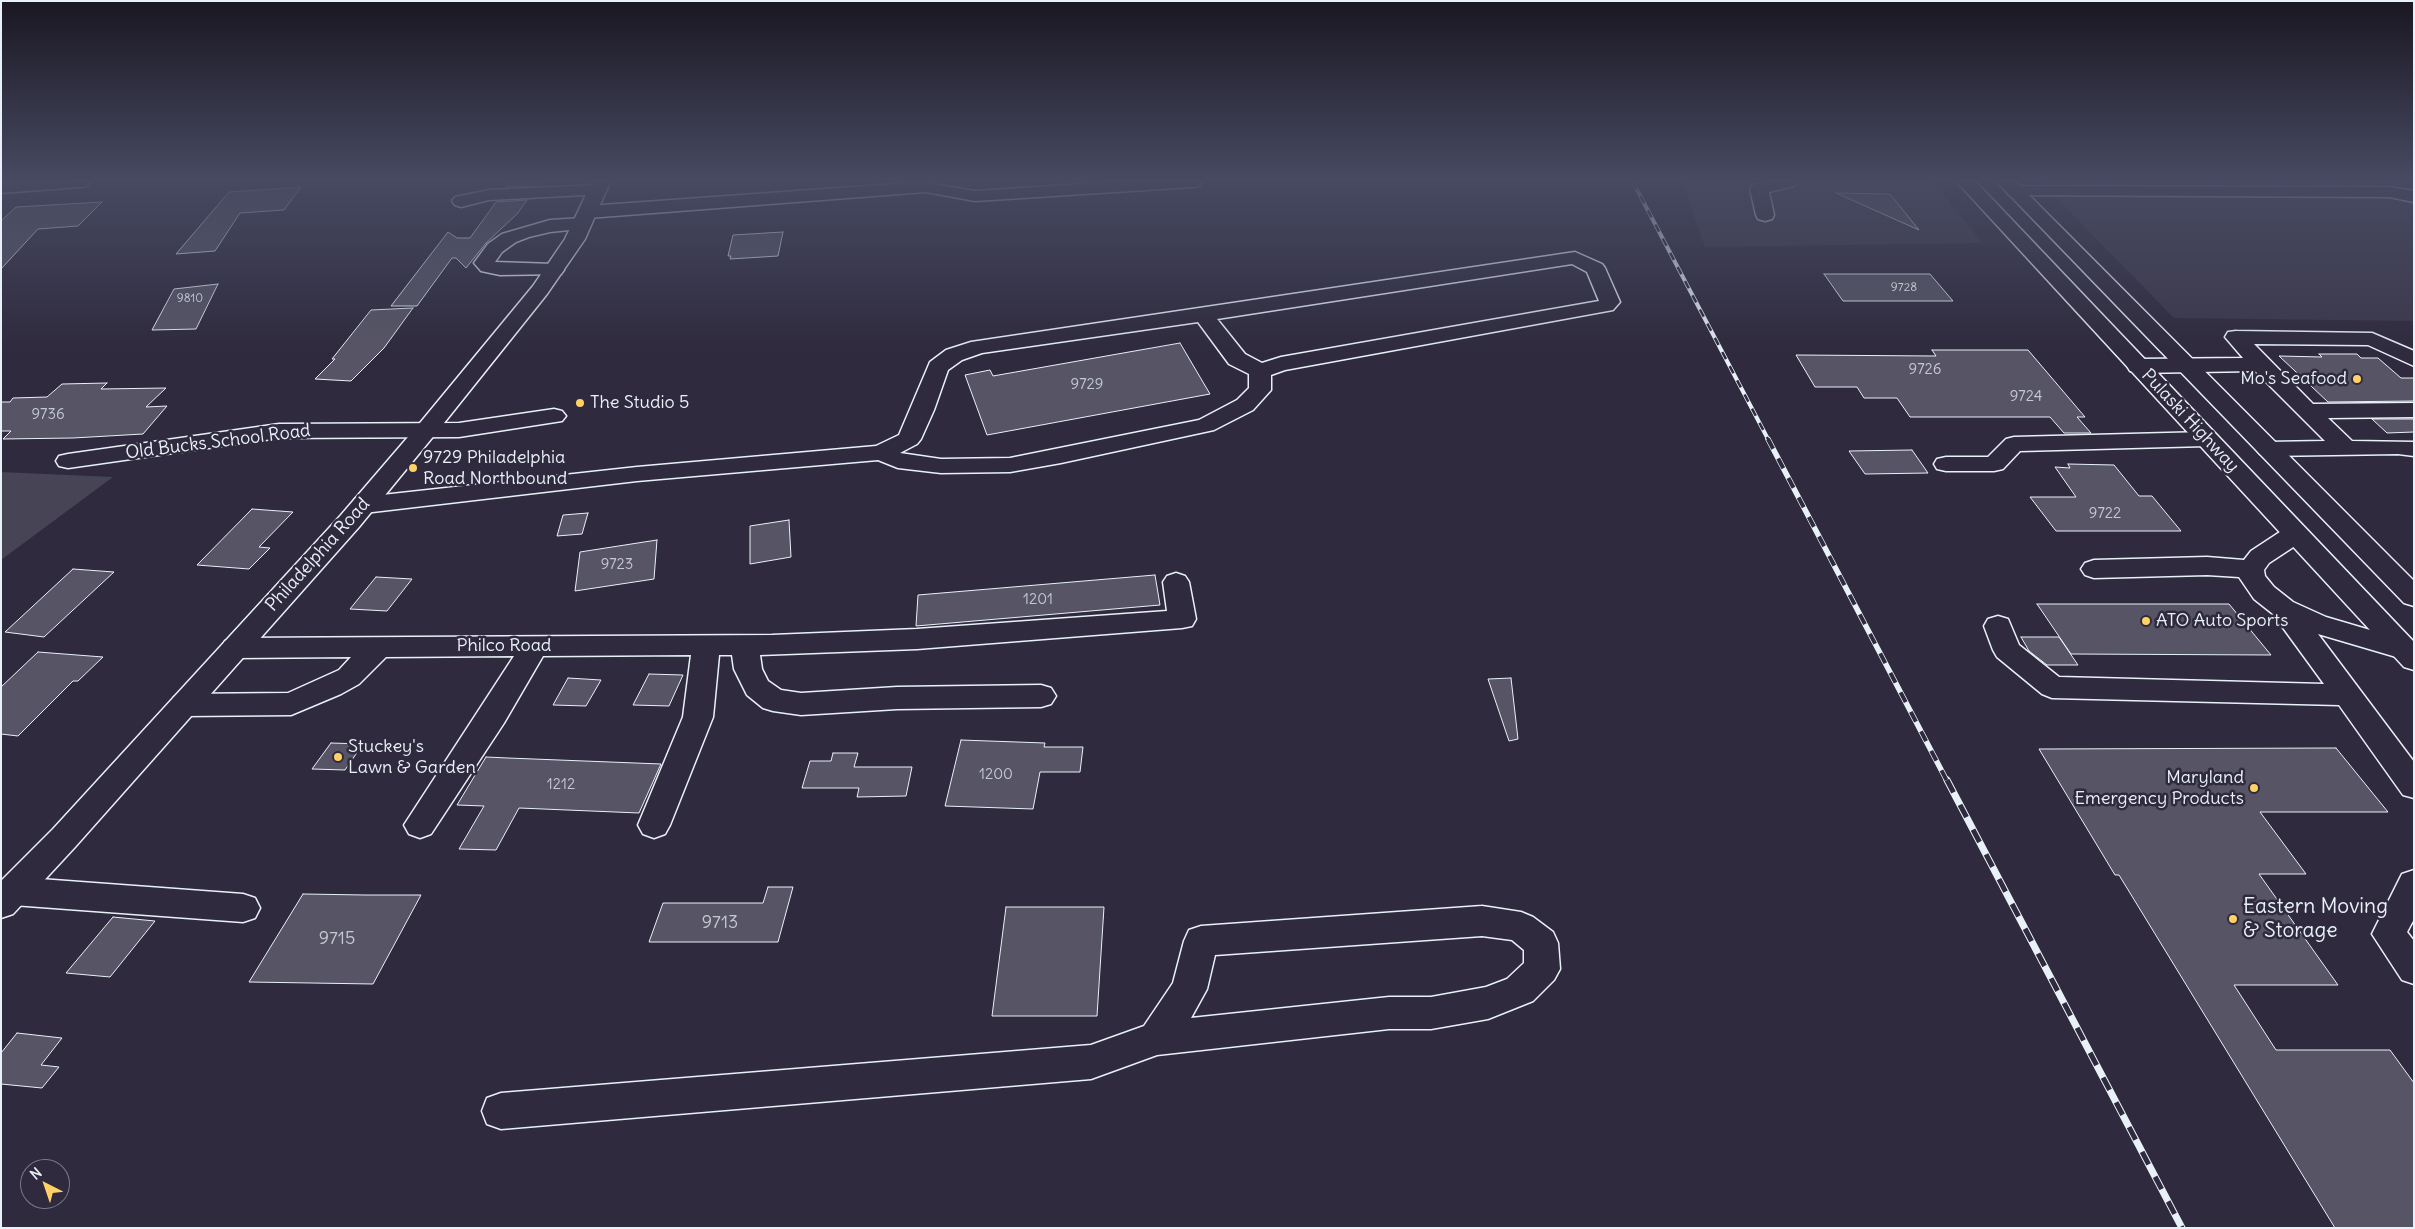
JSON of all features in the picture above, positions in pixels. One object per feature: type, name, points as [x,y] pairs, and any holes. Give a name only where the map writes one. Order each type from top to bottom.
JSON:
[{"type":"main road","points":[[507,239],[495,248],[484,263],[488,267],[554,270]]},
{"type":"main road","name":"Philadelphia Road","points":[[7,898],[364,505],[534,297],[554,270],[571,239]]},
{"type":"main road","name":"Pulaski Highway","points":[[2020,239],[2408,655]]},
{"type":"main road","name":"Pulaski Highway","points":[[2062,239],[2414,597]]},
{"type":"main road","points":[[364,505],[637,474],[881,453],[909,439],[923,410],[938,368],[954,355],[979,347],[1212,313],[1560,258],[1575,258],[1595,268],[1610,302],[1606,306],[1281,364],[1260,371],[1237,359],[1212,313]]},
{"type":"main road","points":[[2346,448],[2307,411],[2236,337],[2372,339],[2414,360]]},
{"type":"main road","points":[[2138,366],[2261,364]]},
{"type":"main road","points":[[881,453],[898,461],[941,466],[1010,465],[1206,425],[1246,405],[1260,390],[1260,371]]},
{"type":"main road","points":[[2307,411],[2414,410]]},
{"type":"main road","name":"Old Bucks School Road","points":[[68,461],[279,431],[428,428],[459,430],[554,416]]},
{"type":"main road","points":[[1946,464],[1994,464],[2014,444],[2206,439]]},
{"type":"main road","points":[[2268,449],[2398,447],[2414,450]]},
{"type":"main road","points":[[2295,534],[2260,557],[2251,568],[2252,578],[2264,593],[2284,607],[2316,624],[2408,655]]},
{"type":"main road","points":[[2094,569],[2207,566],[2251,568]]},
{"type":"main road","name":"Philco Road","points":[[235,648],[758,645],[917,639],[1182,619],[1176,582]]},
{"type":"main road","points":[[2284,607],[2414,786]]},
{"type":"main road","points":[[1998,626],[2007,650],[2052,687],[2348,695]]},
{"type":"main road","points":[[654,825],[698,717],[706,645]]},
{"type":"main road","points":[[758,645],[748,669],[757,688],[773,700],[801,704],[897,698],[1041,696]]},
{"type":"main road","points":[[420,825],[493,716],[535,646]]},
{"type":"main road","points":[[184,705],[291,704],[330,688],[348,677],[379,647]]},
{"type":"main road","points":[[2414,884],[2389,934],[2414,969]]},
{"type":"main road","points":[[7,898],[243,908]]},
{"type":"main road","points":[[500,1111],[1091,1062],[1157,1038],[1390,1013],[1431,1013],[1488,1003],[1520,990],[1542,969],[1541,943],[1521,927],[1482,921],[1201,941],[1190,990],[1157,1038]]},
{"type":"shaded area","points":[[1702,239],[1979,239],[1982,243],[1705,247]]},
{"type":"shaded area","points":[[2097,239],[2414,239],[2414,321],[2174,318]]},
{"type":"shaded area","points":[[1,472],[113,477],[1,560]]},
{"type":"building","points":[[1,239],[28,239],[1,269]]},
{"type":"building","points":[[189,239],[223,239],[215,251],[176,254]]},
{"type":"building","points":[[442,239],[490,239],[466,268],[456,258],[452,258],[417,306],[391,306]]},
{"type":"building","points":[[732,239],[781,239],[778,256],[730,259],[731,256],[728,256]]},
{"type":"building","points":[[1824,274],[1930,274],[1953,301],[1843,301]]},
{"type":"building","points":[[218,284],[196,329],[152,330],[174,289]]},
{"type":"building","points":[[413,308],[384,348],[351,381],[315,379],[335,359],[332,359],[371,310]]},
{"type":"building","points":[[1180,343],[1210,394],[987,435],[965,375],[990,370],[993,376]]},
{"type":"building","points":[[1932,350],[2028,350],[2085,417],[2077,417],[2091,433],[2064,433],[2050,417],[1910,417],[1897,398],[1864,398],[1857,387],[1815,387],[1796,355],[1936,356]]},
{"type":"building","name":"Mo's Seafood","points":[[2319,354],[2357,354],[2361,358],[2378,358],[2401,378],[2414,378],[2414,401],[2328,402],[2279,356],[2322,357]]},
{"type":"building","points":[[107,383],[101,389],[166,388],[146,407],[167,406],[143,434],[3,439],[11,431],[1,431],[1,402],[10,402],[13,398],[47,397],[62,384]]},
{"type":"building","points":[[2372,419],[2414,419],[2414,432],[2387,433]]},
{"type":"building","points":[[1912,450],[1928,473],[1865,474],[1849,451]]},
{"type":"building","points":[[2068,464],[2114,465],[2139,496],[2152,496],[2181,531],[2056,531],[2030,497],[2076,497],[2055,467],[2070,468]]},
{"type":"building","points":[[252,509],[293,512],[259,547],[270,548],[249,569],[197,565]]},
{"type":"building","points":[[588,513],[582,534],[557,536],[563,515]]},
{"type":"building","points":[[789,520],[791,557],[750,564],[750,526]]},
{"type":"building","points":[[657,540],[654,579],[575,591],[580,552]]},
{"type":"building","points":[[73,569],[114,572],[44,637],[5,632]]},
{"type":"building","points":[[1155,575],[1160,605],[916,626],[918,595]]},
{"type":"building","points":[[376,577],[412,579],[387,611],[350,609]]},
{"type":"building","name":"ATO Auto Sports","points":[[2037,604],[2229,604],[2271,655],[2071,654]]},
{"type":"building","points":[[2021,637],[2059,637],[2078,665],[2047,665],[2029,651]]},
{"type":"building","points":[[38,652],[103,657],[78,681],[73,681],[18,736],[1,734],[1,687]]},
{"type":"building","points":[[649,674],[683,675],[669,706],[633,705]]},
{"type":"building","points":[[568,678],[601,680],[586,706],[553,705]]},
{"type":"building","points":[[1511,678],[1518,739],[1509,741],[1488,679]]},
{"type":"building","points":[[961,740],[1045,743],[1044,747],[1083,747],[1080,772],[1040,772],[1033,809],[945,806]]},
{"type":"building","name":"Stuckey's Lawn & Garden","points":[[331,743],[363,744],[345,770],[312,769]]},
{"type":"building","points":[[2336,748],[2388,812],[2260,812],[2306,874],[2259,874],[2338,985],[2234,985],[2276,1050],[2390,1050],[2414,1083],[2414,1228],[2335,1228],[2119,875],[2115,875],[2039,749]]},
{"type":"building","points":[[833,753],[858,753],[854,767],[912,767],[906,796],[857,797],[859,788],[802,788],[810,761],[831,761]]},
{"type":"building","points":[[486,757],[661,764],[639,813],[519,808],[496,850],[459,849],[484,806],[457,805]]},
{"type":"building","points":[[768,887],[793,887],[778,942],[649,942],[663,903],[763,903]]},
{"type":"building","points":[[303,894],[421,895],[373,984],[249,982]]},
{"type":"building","points":[[1006,907],[1104,907],[1097,1016],[992,1016]]},
{"type":"building","points":[[113,917],[155,921],[110,977],[66,973]]},
{"type":"building","points":[[17,1033],[62,1038],[41,1065],[59,1067],[42,1088],[1,1084],[1,1053]]},
{"type":"railway","points":[[1663,239],[1769,441]]},
{"type":"railway","points":[[1768,439],[1947,781]]},
{"type":"railway","points":[[1947,780],[2182,1228]]},
{"type":"place","name":"Mo's Seafood","points":[[2357,379]]},
{"type":"place","name":"The Studio 5","points":[[580,403]]},
{"type":"place","name":"9729 Philadelphia Road Northbound","points":[[413,468]]},
{"type":"place","name":"ATO Auto Sports","points":[[2146,621]]},
{"type":"place","name":"Stuckey's Lawn & Garden","points":[[338,757]]},
{"type":"place","name":"Maryland Emergency Products","points":[[2254,788]]},
{"type":"place","name":"Eastern Moving & Storage","points":[[2233,919]]}]
